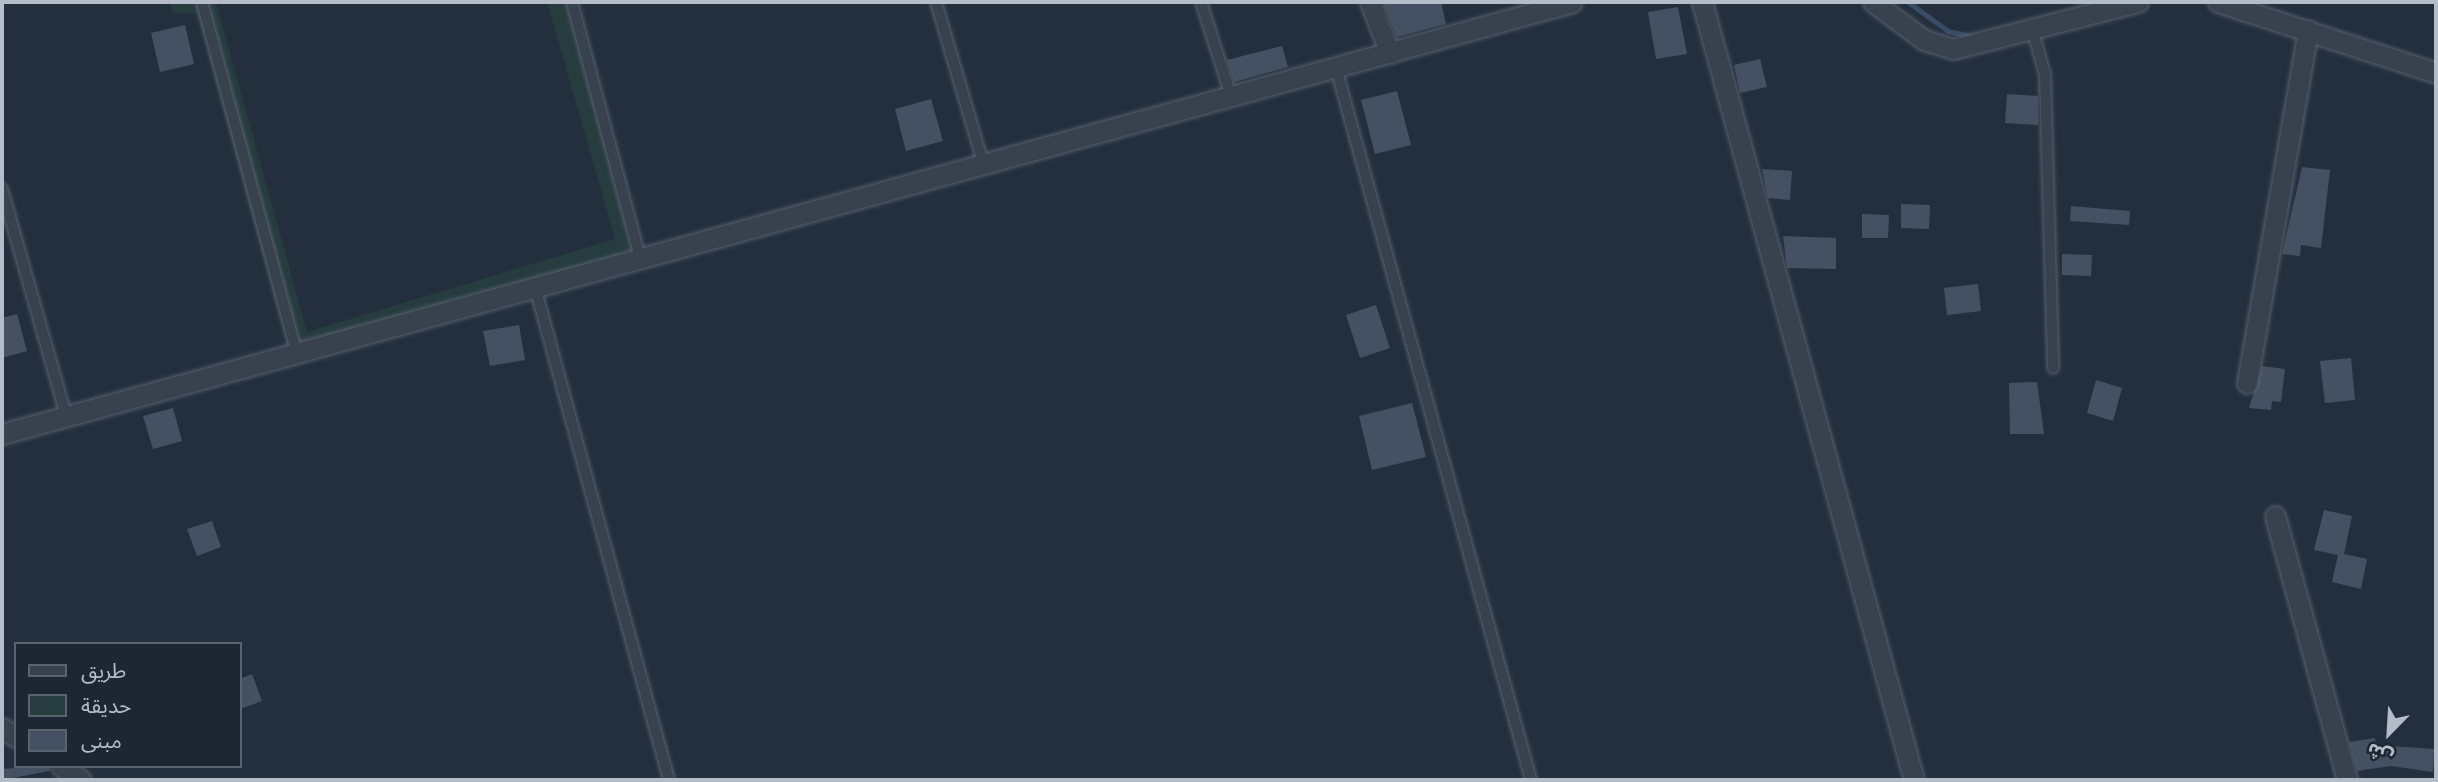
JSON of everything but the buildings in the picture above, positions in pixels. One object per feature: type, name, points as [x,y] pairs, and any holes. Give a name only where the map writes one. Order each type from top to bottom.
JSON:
[{"type":"street","points":[[1370,2],[1390,53]]},
{"type":"street","points":[[2,434],[640,257],[984,167],[1572,2]]},
{"type":"street","points":[[1702,2],[1914,780]]},
{"type":"street","points":[[1873,2],[1924,40],[1953,49],[2033,32],[2138,2]]},
{"type":"street","points":[[2218,2],[2436,73]]},
{"type":"street","points":[[2247,383],[2308,30]]},
{"type":"street","points":[[2275,516],[2347,780]]},
{"type":"street","points":[[64,768],[81,780]]},
{"type":"lane","points":[[202,2],[297,353]]},
{"type":"lane","points":[[572,2],[640,257]]},
{"type":"lane","points":[[936,2],[984,167]]},
{"type":"lane","points":[[1200,2],[1231,97]]},
{"type":"lane","points":[[2033,32],[2045,74],[2053,369]]},
{"type":"lane","points":[[1336,68],[1531,780]]},
{"type":"lane","points":[[2,189],[66,415]]},
{"type":"lane","points":[[535,287],[668,780]]},
{"type":"green space","points":[[170,2],[216,2],[307,332],[615,239],[547,2],[566,2],[637,256],[290,354],[197,14],[172,13]]},
{"type":"waterway","points":[[1908,2],[1948,31],[1971,36]]}]
